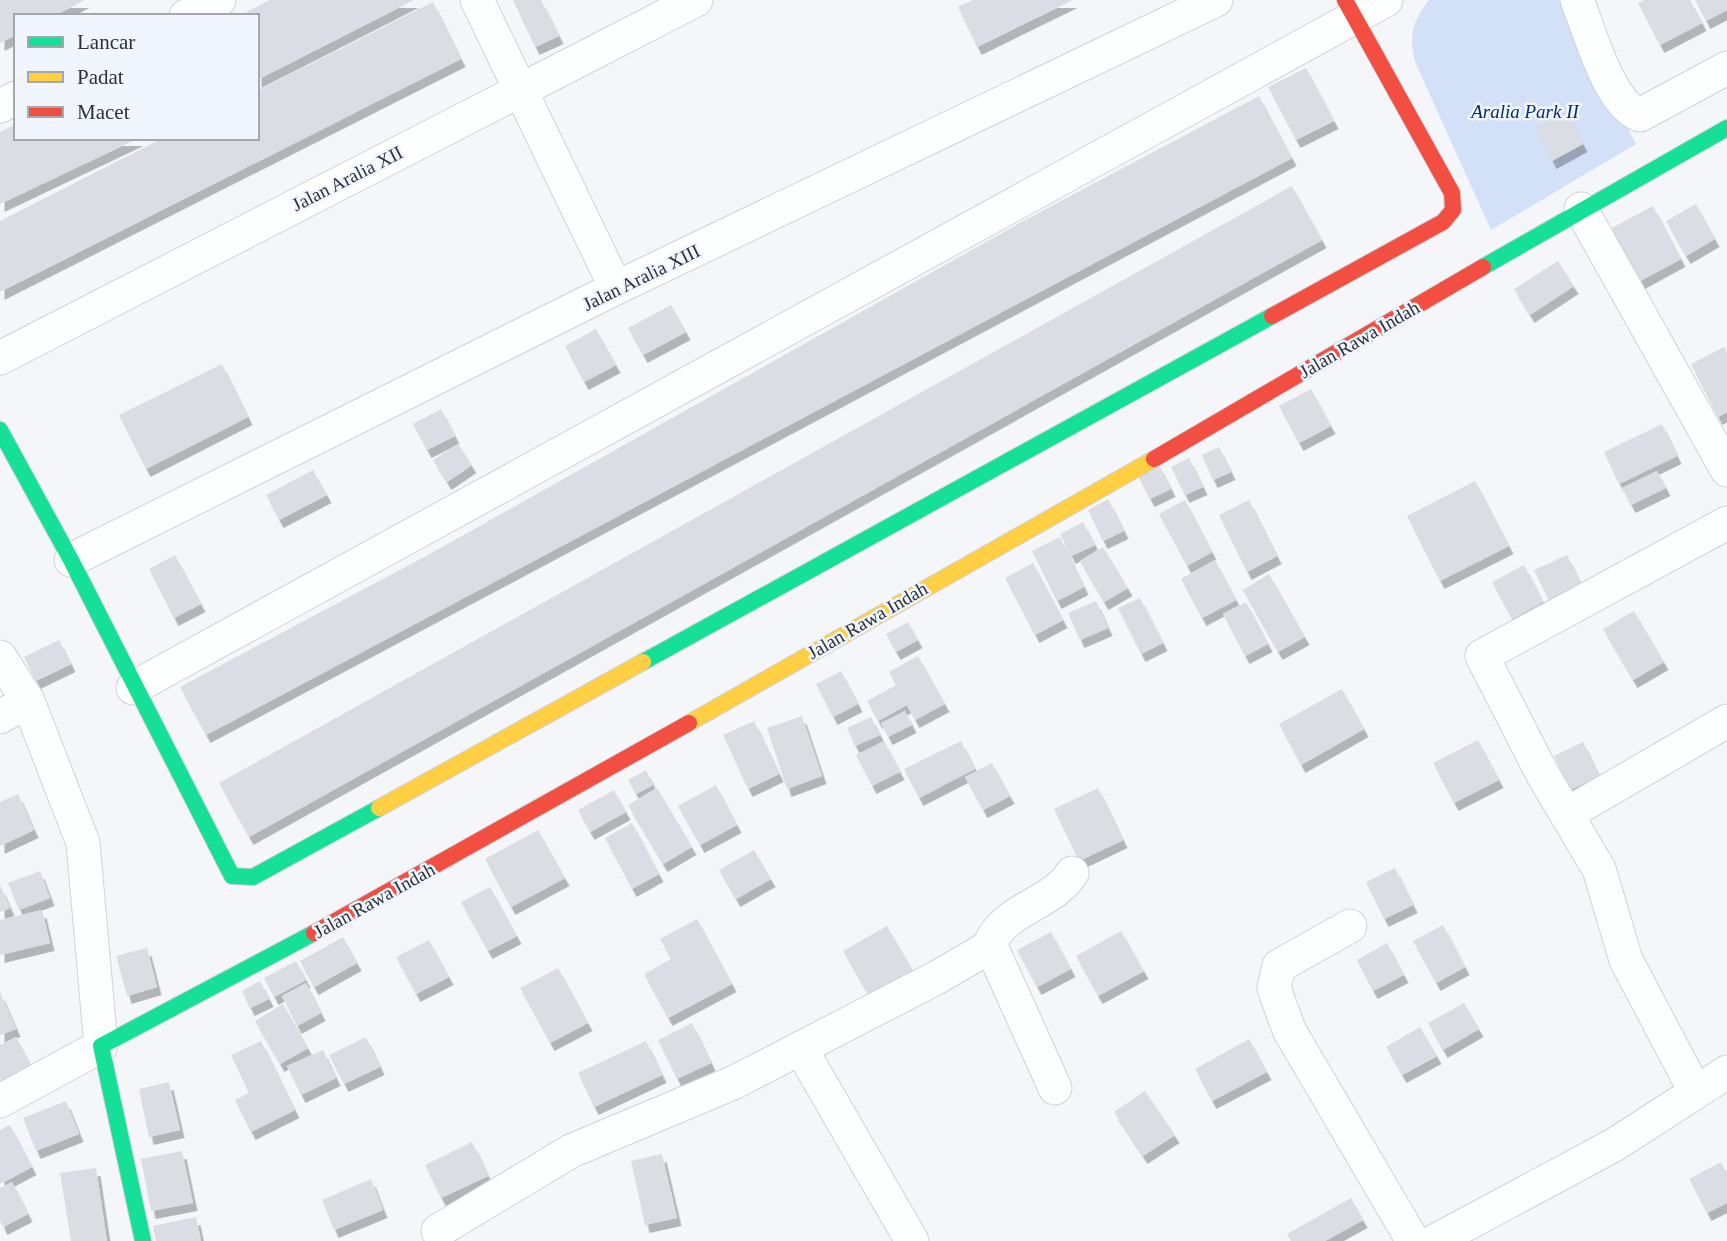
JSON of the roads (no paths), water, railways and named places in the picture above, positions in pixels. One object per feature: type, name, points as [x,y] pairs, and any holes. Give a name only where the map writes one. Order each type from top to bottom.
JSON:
[{"type":"street","points":[[190,14],[219,0]]},
{"type":"street","points":[[477,0],[616,288]]},
{"type":"street","name":"Jalan Aralia XII","points":[[0,358],[696,0]]},
{"type":"street","name":"Jalan Aralia XIII","points":[[71,560],[616,288],[1216,0]]},
{"type":"street","points":[[133,688],[1348,9],[1387,0]]},
{"type":"street","points":[[1577,0],[1617,97],[1631,111],[1640,115],[1727,68]]},
{"type":"street","points":[[0,430],[71,560],[227,871],[245,879],[1443,222],[1453,210],[1452,193],[1348,9]]},
{"type":"street","name":"Jalan Rawa Indah","points":[[0,1101],[390,893],[1231,415],[1581,209],[1727,128]]},
{"type":"street","points":[[1581,209],[1727,470]]},
{"type":"street","points":[[1695,1091],[1626,960],[1600,869],[1566,814],[1482,656],[1727,523]]},
{"type":"street","points":[[0,657],[14,709],[83,844],[101,1046],[143,1241]]},
{"type":"street","points":[[1566,814],[1727,721]]},
{"type":"street","points":[[430,1238],[571,1151],[735,1082],[991,946],[995,935],[1015,915],[1065,884],[1072,873]]},
{"type":"street","points":[[1350,926],[1279,966],[1274,988],[1289,1030],[1413,1241]]},
{"type":"street","points":[[991,946],[1055,1088]]},
{"type":"street","points":[[801,1049],[912,1241]]},
{"type":"street","points":[[1435,1241],[1614,1145],[1727,1072]]},
{"type":"park label","name":"Aralia Park II","points":[[1525,111]]}]
